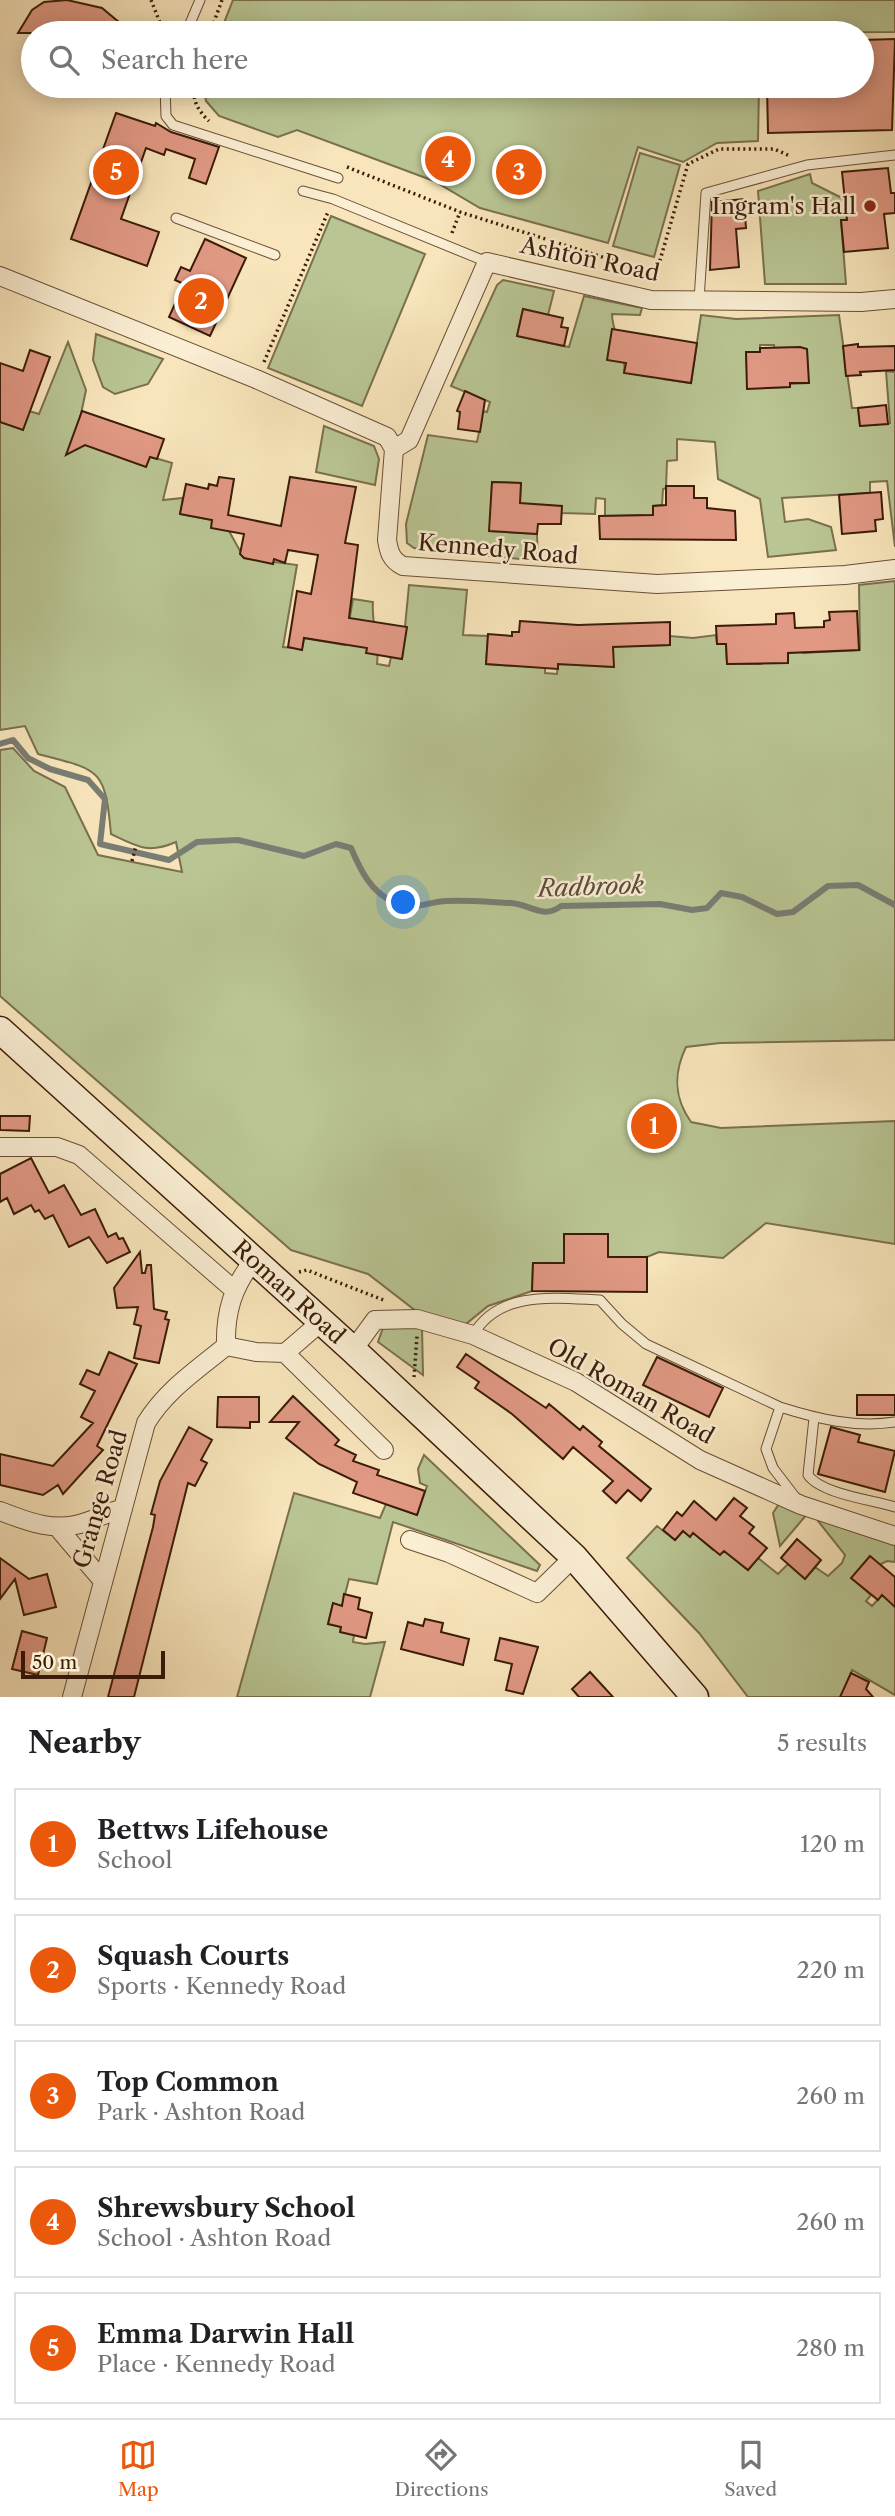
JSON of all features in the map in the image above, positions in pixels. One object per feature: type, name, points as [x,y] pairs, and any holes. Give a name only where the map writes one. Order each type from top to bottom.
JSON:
[{"type":"main road","name":"Roman Road","points":[[0,1030],[254,1260],[574,1557],[695,1697]]},
{"type":"street","name":"Ashton Road","points":[[394,449],[409,440],[487,262],[651,300],[861,302],[895,299]]},
{"type":"street","points":[[0,276],[256,379],[387,437],[394,449]]},
{"type":"street","name":"Kennedy Road","points":[[394,449],[387,540],[390,554],[403,566],[657,584],[845,575],[895,569]]},
{"type":"street","name":"Roman Road","points":[[0,1147],[57,1147],[79,1155],[233,1289]]},
{"type":"street","points":[[254,1260],[233,1289],[226,1328],[226,1346],[285,1353],[384,1450]]},
{"type":"street","name":"Old Roman Road","points":[[352,1350],[375,1320],[417,1319],[473,1335],[576,1382],[700,1460],[801,1505],[895,1536]]},
{"type":"street","points":[[285,1353],[321,1322]]},
{"type":"street","name":"Grange Road","points":[[72,1697],[146,1423],[158,1404],[226,1346]]},
{"type":"street","points":[[0,1511],[35,1524],[58,1528],[84,1523],[122,1509]]},
{"type":"street","points":[[58,1528],[102,1580]]},
{"type":"street","points":[[410,1540],[449,1553],[537,1593],[574,1557]]},
{"type":"lane","points":[[191,21],[200,0]]},
{"type":"lane","points":[[166,98],[166,116],[173,125],[338,178]]},
{"type":"lane","points":[[699,300],[706,193],[807,164],[895,155]]},
{"type":"lane","points":[[303,191],[333,200],[487,262]]},
{"type":"lane","points":[[176,218],[275,255]]},
{"type":"lane","points":[[473,1335],[483,1318],[531,1297],[600,1300],[622,1324],[646,1344],[780,1407],[814,1418],[867,1426],[895,1422]]},
{"type":"lane","points":[[780,1407],[780,1415],[766,1449],[774,1468],[801,1505]]},
{"type":"lane","points":[[814,1418],[808,1475],[813,1482],[823,1488],[895,1507]]},
{"type":"path","points":[[151,0],[159,21]]},
{"type":"path","points":[[214,21],[222,0]]},
{"type":"path","points":[[344,166],[460,212],[656,274],[688,164],[719,149],[774,149],[807,164]]},
{"type":"path","points":[[256,379],[333,200]]},
{"type":"path","points":[[455,227],[460,212]]},
{"type":"path","points":[[132,861],[136,846]]},
{"type":"green space","points":[[233,0],[895,0],[895,32],[874,32],[874,21],[225,21]]},
{"type":"green space","points":[[205,98],[759,98],[758,141],[717,143],[683,162],[638,147],[608,243],[480,208],[434,181],[297,130],[278,137],[219,116]]},
{"type":"green space","points":[[640,153],[680,165],[654,257],[613,246]]},
{"type":"green space","points":[[810,174],[812,183],[844,199],[847,220],[841,221],[846,284],[765,284],[758,191]]},
{"type":"green space","points":[[331,216],[425,254],[362,406],[268,368]]},
{"type":"green space","points":[[503,280],[554,291],[548,315],[523,309],[517,336],[569,347],[584,296],[642,308],[640,315],[612,314],[624,372],[646,376],[648,365],[663,379],[691,383],[701,315],[736,319],[839,315],[852,408],[858,408],[860,426],[890,423],[886,371],[895,372],[895,547],[887,481],[870,482],[870,493],[782,498],[785,522],[808,519],[831,527],[836,550],[768,557],[760,499],[718,479],[715,442],[677,439],[677,460],[667,461],[662,505],[653,506],[653,515],[605,516],[605,499],[596,498],[595,514],[561,513],[520,503],[521,483],[492,482],[490,531],[537,534],[538,561],[414,548],[407,543],[406,524],[428,435],[477,442],[482,418],[478,410],[487,412],[490,402],[451,386],[497,285]],"holes":[[[760,345],[774,345],[774,353],[807,349],[808,383],[790,384],[789,387],[748,388],[746,353],[760,352]]]},
{"type":"green space","points":[[96,334],[163,359],[148,384],[115,394],[103,387],[93,360]]},
{"type":"green space","points":[[68,342],[86,390],[74,447],[85,445],[145,455],[172,463],[163,500],[183,498],[180,514],[212,520],[229,531],[244,558],[297,565],[283,647],[302,649],[304,638],[345,645],[353,599],[373,602],[377,664],[389,666],[391,657],[402,658],[409,585],[467,590],[463,635],[488,636],[486,664],[517,666],[518,653],[545,645],[545,673],[557,674],[558,664],[613,667],[613,637],[638,646],[669,645],[670,636],[693,638],[716,635],[717,644],[726,644],[727,664],[761,664],[777,637],[803,653],[860,650],[859,585],[895,581],[895,1040],[720,1043],[686,1047],[679,1067],[677,1086],[681,1104],[691,1122],[721,1128],[895,1121],[895,1244],[766,1223],[723,1258],[659,1252],[647,1257],[608,1257],[608,1234],[564,1235],[564,1263],[533,1263],[532,1291],[488,1306],[461,1328],[416,1311],[368,1274],[291,1250],[0,996],[0,750],[13,748],[34,771],[65,787],[98,855],[182,872],[176,842],[150,848],[111,834],[106,796],[96,775],[75,764],[38,754],[25,726],[0,730],[0,422],[23,429],[29,411],[39,414]]},
{"type":"green space","points":[[324,426],[374,446],[379,459],[375,485],[316,472]]},
{"type":"green space","points":[[384,1325],[422,1327],[423,1375],[378,1342]]},
{"type":"green space","points":[[424,1455],[540,1565],[537,1571],[393,1522],[377,1584],[349,1579],[342,1606],[333,1604],[328,1624],[341,1627],[341,1632],[354,1635],[353,1642],[385,1642],[370,1697],[237,1697],[294,1493],[380,1518],[386,1504],[417,1515],[427,1486],[420,1483],[418,1469]]},
{"type":"green space","points":[[779,1504],[808,1513],[780,1546],[773,1513]]},
{"type":"green space","points":[[819,1517],[895,1541],[895,1562],[887,1561],[852,1578],[871,1595],[866,1601],[872,1606],[883,1594],[895,1607],[895,1695],[852,1670],[841,1697],[748,1697],[699,1633],[627,1558],[657,1526],[675,1540],[683,1531],[690,1536],[695,1530],[697,1536],[713,1550],[718,1546],[748,1570],[758,1558],[778,1574],[788,1564],[807,1576],[815,1567],[828,1576],[842,1563],[845,1555],[818,1521]]},
{"type":"building","points":[[67,0],[102,8],[118,21],[25,21],[32,10],[44,2]]},
{"type":"building","points":[[895,39],[892,130],[768,133],[767,98],[874,98],[874,40]]},
{"type":"building","points":[[116,113],[155,126],[156,123],[171,132],[219,147],[206,184],[189,178],[195,159],[166,149],[164,155],[146,148],[121,219],[159,232],[147,266],[71,239]]},
{"type":"building","name":"Ingram's Hall","points":[[888,168],[891,193],[895,193],[895,213],[884,214],[888,248],[844,252],[841,220],[847,220],[842,172]]},
{"type":"building","points":[[744,199],[746,228],[736,229],[739,267],[710,270],[712,202]]},
{"type":"building","points":[[205,239],[246,258],[210,336],[169,317],[184,284],[175,280],[181,267],[190,271]]},
{"type":"building","points":[[523,309],[563,318],[561,327],[568,328],[564,346],[517,336]]},
{"type":"building","points":[[612,329],[697,343],[691,383],[624,373],[626,363],[607,360]]},
{"type":"building","points":[[858,344],[858,347],[895,346],[895,370],[860,372],[861,375],[846,376],[843,346]]},
{"type":"building","points":[[760,348],[807,349],[809,383],[790,383],[790,387],[747,389],[746,352],[760,352]]},
{"type":"building","points":[[30,350],[50,357],[23,430],[0,422],[0,363],[23,371]]},
{"type":"building","points":[[465,391],[485,400],[480,432],[458,429],[460,412],[457,411]]},
{"type":"building","points":[[886,405],[888,424],[860,426],[858,408]]},
{"type":"building","points":[[82,411],[164,439],[157,459],[150,457],[146,467],[85,445],[66,455]]},
{"type":"building","points":[[219,477],[234,479],[228,515],[281,526],[290,477],[356,487],[345,543],[358,545],[349,618],[407,627],[402,659],[366,653],[367,648],[304,638],[302,650],[288,647],[297,591],[311,594],[318,555],[288,550],[285,563],[274,559],[273,564],[244,558],[240,554],[244,534],[211,528],[212,520],[180,514],[186,484],[208,489],[209,484],[217,486]]},
{"type":"building","points":[[492,482],[521,483],[520,503],[562,506],[561,524],[538,524],[537,534],[489,531]]},
{"type":"building","points":[[666,486],[694,486],[694,498],[707,498],[707,508],[735,511],[736,540],[600,539],[599,516],[653,515],[653,506],[666,505]]},
{"type":"building","points":[[881,492],[883,519],[875,520],[876,531],[842,534],[839,495]]},
{"type":"building","points":[[857,611],[859,650],[788,653],[788,663],[727,664],[726,644],[717,644],[716,626],[776,624],[776,614],[794,613],[795,628],[824,627],[824,621],[830,620],[829,612]]},
{"type":"building","points":[[520,621],[578,625],[670,622],[670,645],[613,647],[614,667],[558,664],[558,669],[486,664],[488,634],[512,636],[512,632],[519,632]]},
{"type":"building","points":[[0,1116],[30,1116],[29,1131],[0,1130]]},
{"type":"building","points":[[31,1158],[49,1193],[64,1185],[81,1215],[95,1209],[108,1237],[116,1233],[119,1239],[123,1238],[130,1252],[107,1263],[89,1237],[69,1247],[53,1215],[45,1219],[39,1210],[35,1212],[31,1205],[14,1214],[7,1198],[0,1202],[0,1174]]},
{"type":"building","points":[[564,1234],[608,1234],[608,1257],[647,1257],[647,1292],[532,1291],[533,1263],[564,1263]]},
{"type":"building","points":[[140,1252],[142,1273],[145,1273],[147,1265],[151,1265],[154,1309],[167,1312],[165,1319],[169,1320],[159,1363],[134,1358],[141,1326],[134,1324],[138,1307],[117,1308],[114,1288]]},
{"type":"building","points":[[109,1352],[137,1364],[97,1446],[103,1450],[63,1494],[58,1485],[43,1495],[0,1485],[0,1454],[53,1466],[93,1423],[81,1417],[95,1391],[80,1384],[87,1370],[99,1375]]},
{"type":"building","points":[[466,1354],[546,1408],[549,1404],[580,1430],[583,1426],[602,1442],[599,1446],[651,1489],[641,1501],[628,1490],[616,1503],[603,1491],[613,1481],[573,1447],[563,1459],[512,1414],[475,1388],[479,1382],[457,1367]]},
{"type":"building","points":[[657,1357],[723,1388],[709,1417],[643,1385]]},
{"type":"building","points":[[857,1395],[895,1395],[895,1415],[857,1415]]},
{"type":"building","points":[[293,1396],[339,1440],[335,1445],[356,1455],[353,1461],[379,1470],[377,1475],[425,1491],[417,1515],[353,1493],[357,1482],[319,1464],[286,1438],[299,1422],[270,1422]]},
{"type":"building","points":[[218,1397],[259,1397],[259,1422],[250,1422],[250,1428],[217,1427]]},
{"type":"building","points":[[189,1427],[212,1440],[201,1460],[207,1463],[195,1486],[188,1483],[134,1697],[108,1697],[153,1527],[155,1515],[151,1514],[160,1481]]},
{"type":"building","points":[[831,1427],[860,1435],[858,1442],[895,1451],[885,1492],[818,1474]]},
{"type":"building","points":[[734,1498],[747,1508],[740,1516],[754,1527],[749,1533],[767,1548],[748,1570],[724,1551],[720,1555],[693,1533],[690,1537],[683,1531],[675,1540],[663,1530],[677,1512],[682,1516],[694,1501],[716,1520]]},
{"type":"building","points":[[797,1539],[821,1560],[805,1579],[781,1558]]},
{"type":"building","points":[[870,1556],[895,1577],[895,1607],[882,1595],[878,1600],[851,1578]]},
{"type":"building","points":[[0,1558],[29,1579],[47,1574],[56,1607],[24,1615],[15,1579],[0,1599]]},
{"type":"building","points":[[344,1594],[360,1598],[358,1609],[372,1613],[366,1638],[340,1632],[341,1627],[328,1624],[333,1603],[342,1606]]},
{"type":"building","points":[[425,1619],[443,1623],[441,1632],[469,1639],[463,1665],[401,1649],[408,1622],[423,1626]]},
{"type":"building","points":[[22,1631],[47,1638],[38,1675],[12,1669]]},
{"type":"building","points":[[500,1638],[538,1647],[523,1694],[506,1690],[512,1664],[495,1660]]},
{"type":"building","points":[[590,1672],[613,1697],[579,1697],[572,1689]]},
{"type":"building","points":[[851,1673],[869,1682],[866,1689],[873,1697],[840,1697]]},
{"type":"waterway","name":"Radbrook","points":[[0,744],[13,740],[28,758],[50,769],[88,780],[105,799],[100,844],[169,860],[197,842],[238,840],[304,856],[336,844],[351,848],[362,872],[379,893],[402,905],[479,901],[518,904],[548,912],[561,906],[660,904],[692,910],[707,908],[721,893],[742,897],[777,914],[793,912],[828,886],[858,885],[895,905]]},
{"type":"place","name":"Shrewsbury School","points":[[448,159]]},
{"type":"place","name":"Emma Darwin Hall","points":[[116,172]]},
{"type":"place","name":"Top Common","points":[[519,172]]},
{"type":"place","name":"Ingram's Hall","points":[[870,206]]},
{"type":"place","name":"Squash Courts","points":[[201,301]]},
{"type":"place","name":"Bettws Lifehouse","points":[[654,1126]]}]
